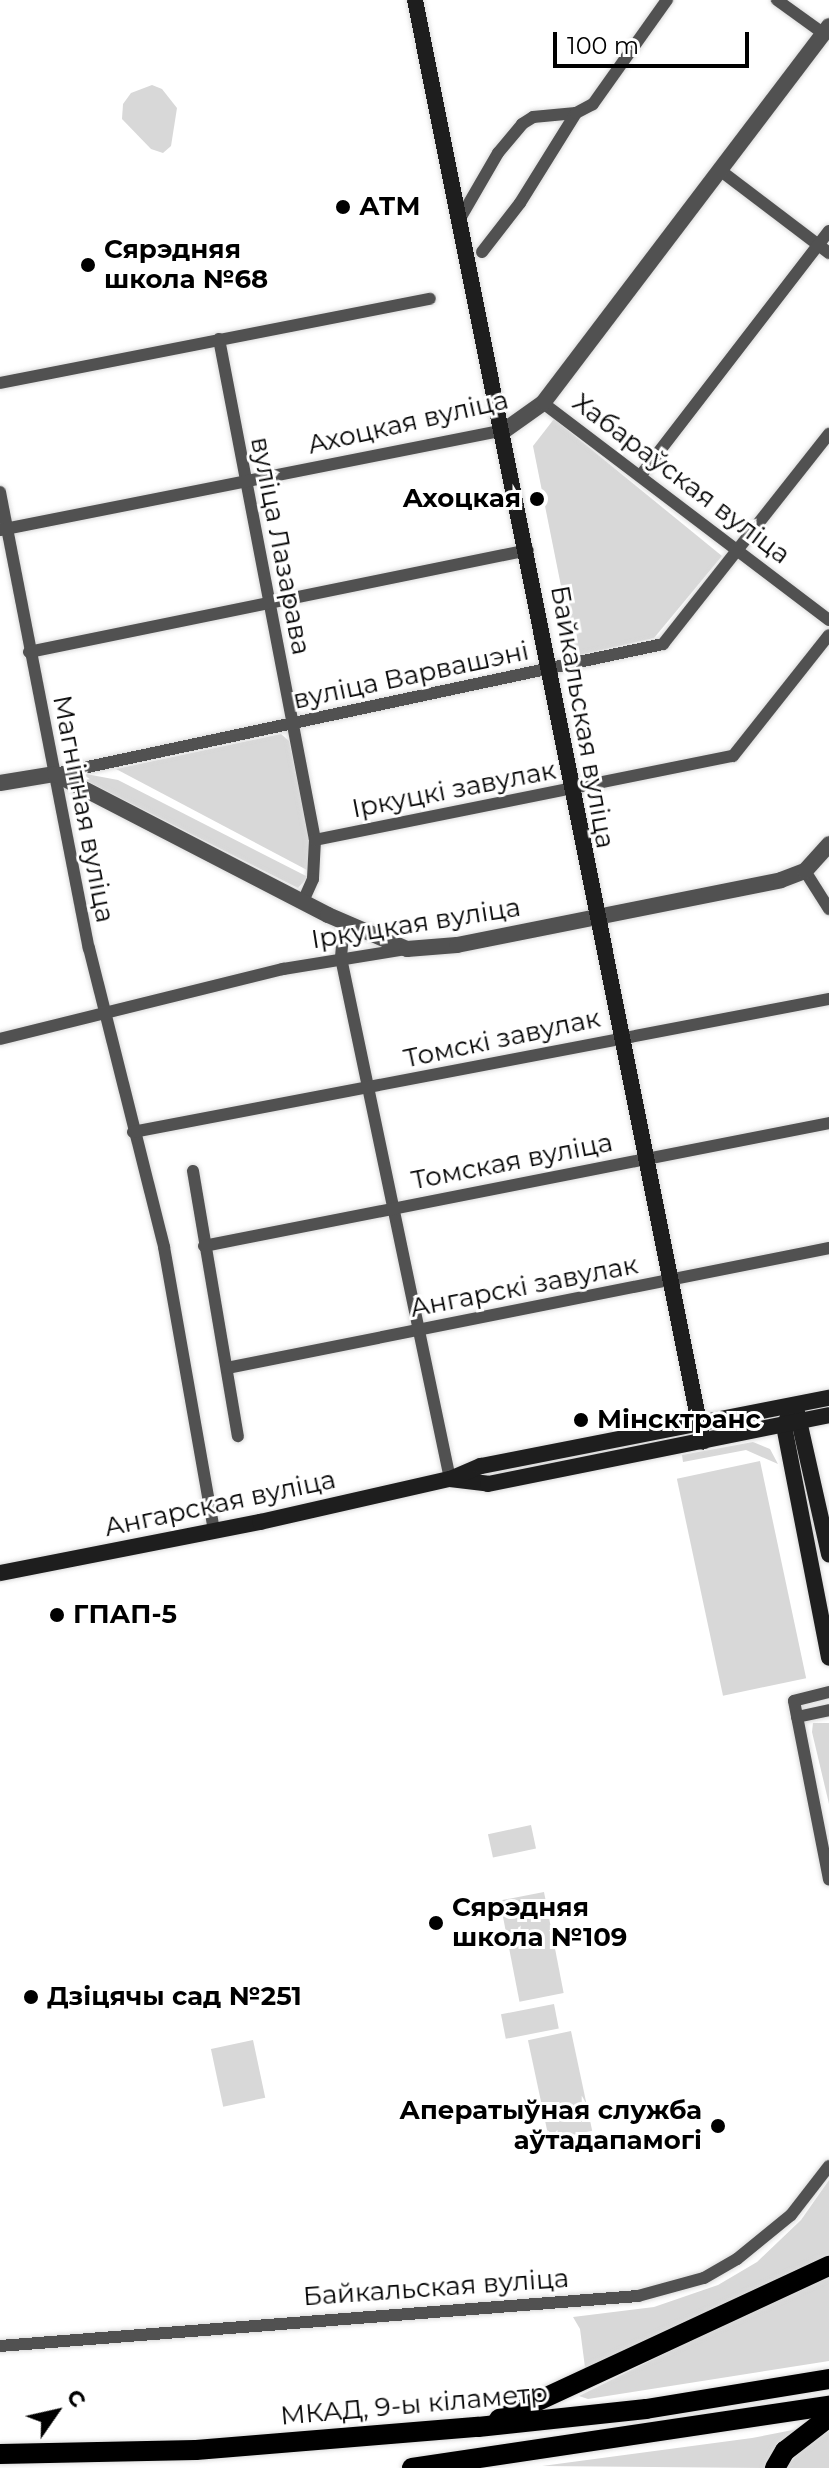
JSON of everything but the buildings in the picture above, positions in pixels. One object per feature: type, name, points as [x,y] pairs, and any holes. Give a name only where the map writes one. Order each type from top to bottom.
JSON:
[{"type":"highway","points":[[478,2427],[829,2266]]},
{"type":"highway","name":"МКАД, 9-ы кіламетр","points":[[0,2454],[196,2450],[478,2427],[646,2409],[829,2379]]},
{"type":"highway","points":[[412,2468],[829,2406]]},
{"type":"highway","points":[[775,2468],[785,2451],[829,2417]]},
{"type":"highway","points":[[459,2462],[496,2468]]},
{"type":"main road","name":"Байкальская вуліца","points":[[415,0],[458,222],[505,430],[569,790],[623,1037],[703,1442]]},
{"type":"main road","name":"Ангарская вуліца","points":[[450,1479],[488,1484],[784,1426],[798,1413],[829,1398]]},
{"type":"main road","name":"Ангарская вуліца","points":[[0,1573],[450,1479],[481,1466],[699,1424],[798,1413],[829,1415]]},
{"type":"main road","points":[[798,1413],[829,1554]]},
{"type":"main road","points":[[784,1426],[829,1658]]},
{"type":"street","points":[[458,222],[498,153],[522,124],[533,117],[576,113],[593,104],[667,0]]},
{"type":"street","points":[[777,0],[826,30]]},
{"type":"street","name":"Ахоцкая вуліца","points":[[3,529],[245,484],[505,430],[543,403],[826,30]]},
{"type":"street","points":[[482,252],[520,203],[576,113]]},
{"type":"street","points":[[721,171],[824,249]]},
{"type":"street","points":[[641,475],[824,249],[829,231]]},
{"type":"street","points":[[0,383],[430,299]]},
{"type":"street","name":"вуліца Лазарава","points":[[219,339],[315,840],[313,879],[303,901]]},
{"type":"street","name":"Хабараўская вуліца","points":[[543,403],[829,620]]},
{"type":"street","name":"вуліца Варвашэні","points":[[0,783],[291,726],[663,644],[741,551],[829,434]]},
{"type":"street","name":"Магнітная вуліца","points":[[0,492],[3,529],[105,1014],[164,1247],[214,1530]]},
{"type":"street","points":[[29,652],[528,550]]},
{"type":"street","name":"Іркуцкі завулак","points":[[315,840],[733,756],[829,635]]},
{"type":"street","points":[[55,774],[344,923],[407,949]]},
{"type":"street","points":[[829,844],[805,871],[829,909]]},
{"type":"street","name":"Іркуцкая вуліца","points":[[0,1039],[341,958],[457,945],[596,918],[805,871]]},
{"type":"street","points":[[344,923],[341,958],[450,1479]]},
{"type":"street","name":"Томскі завулак","points":[[133,1132],[184,1126],[623,1037],[829,999]]},
{"type":"street","name":"Томская вуліца","points":[[204,1246],[829,1123]]},
{"type":"street","points":[[193,1171],[238,1436]]},
{"type":"street","name":"Ангарскі завулак","points":[[227,1368],[829,1248]]},
{"type":"street","points":[[829,1692],[794,1701],[829,1880]]},
{"type":"street","points":[[797,1717],[829,1710]]},
{"type":"street","name":"Байкальская вуліца","points":[[0,2346],[638,2296],[704,2278],[737,2259],[791,2215],[829,2166]]},
{"type":"shaded area","points":[[152,85],[162,89],[177,108],[171,146],[163,153],[151,149],[122,119],[123,104],[131,93]]},
{"type":"shaded area","points":[[554,419],[722,556],[654,638],[575,656],[533,446]]},
{"type":"shaded area","points":[[281,734],[289,741],[310,841],[307,870],[116,769]]},
{"type":"shaded area","points":[[86,774],[118,780],[308,877],[298,888],[87,781]]},
{"type":"shaded area","points":[[753,1442],[770,1449],[778,1464],[746,1450],[683,1462],[682,1455]]},
{"type":"shaded area","points":[[760,1461],[806,1678],[723,1696],[677,1479]]},
{"type":"shaded area","points":[[813,1723],[829,1723],[829,1804],[812,1732]]},
{"type":"shaded area","points":[[531,1825],[536,1848],[493,1858],[488,1834]]},
{"type":"shaded area","points":[[544,1892],[564,1993],[519,2002],[500,1901]]},
{"type":"shaded area","points":[[554,2004],[559,2029],[506,2039],[501,2014]]},
{"type":"shaded area","points":[[571,2031],[592,2131],[549,2140],[528,2040]]},
{"type":"shaded area","points":[[253,2040],[265,2098],[223,2107],[211,2049]]},
{"type":"shaded area","points":[[829,2180],[829,2260],[586,2375],[580,2329],[573,2317],[654,2307],[718,2285],[757,2262],[801,2220]]},
{"type":"shaded area","points":[[829,2272],[829,2361],[588,2399],[579,2396]]},
{"type":"shaded area","points":[[798,2429],[767,2468],[542,2466],[752,2438]]},
{"type":"shaded area","points":[[829,2431],[829,2468],[785,2468],[809,2442]]},
{"type":"place","name":"АТМ","points":[[343,207]]},
{"type":"place","name":"Сярэдняя школа №68","points":[[88,265]]},
{"type":"place","name":"Ахоцкая","points":[[537,499]]},
{"type":"place","name":"Мінсктранс","points":[[581,1420]]},
{"type":"place","name":"ГПАП-5","points":[[57,1615]]},
{"type":"place","name":"Сярэдняя школа №109","points":[[436,1923]]},
{"type":"place","name":"Дзіцячы сад №251","points":[[31,1997]]},
{"type":"place","name":"Аператыўная служба аўтадапамогі","points":[[718,2126]]}]
